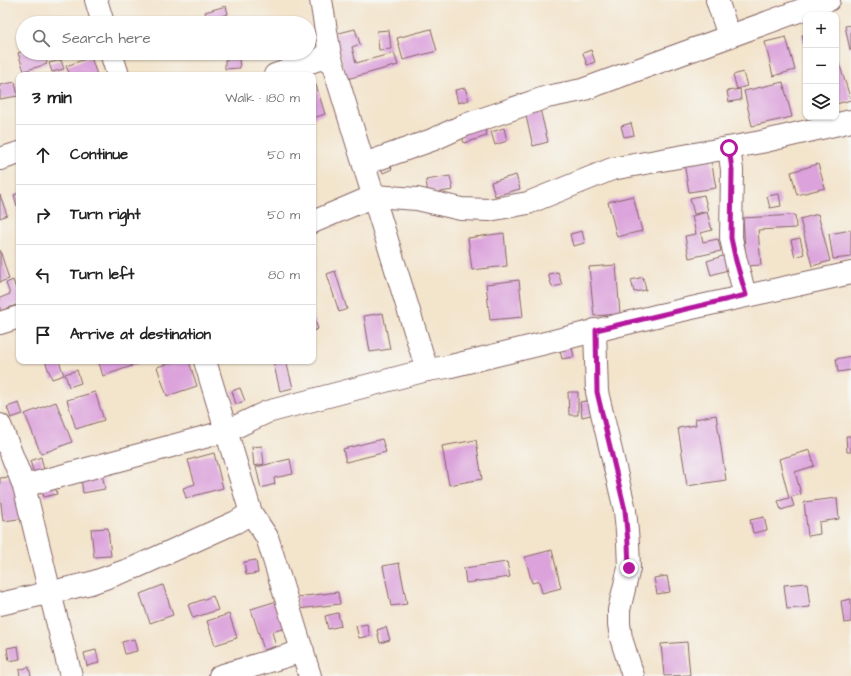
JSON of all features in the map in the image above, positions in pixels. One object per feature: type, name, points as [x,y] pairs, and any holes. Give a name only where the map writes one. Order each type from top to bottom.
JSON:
[{"type":"street","points":[[96,0],[101,16]]},
{"type":"street","points":[[321,0],[330,55],[427,370]]},
{"type":"street","points":[[717,0],[729,36]]},
{"type":"street","points":[[364,164],[432,140],[465,124],[547,96],[582,90],[829,0]]},
{"type":"street","points":[[283,72],[330,55]]},
{"type":"street","points":[[113,60],[117,72]]},
{"type":"street","points":[[316,221],[374,196],[417,199],[461,209],[489,210],[528,202],[612,169],[729,148],[851,121]]},
{"type":"street","points":[[729,148],[732,170],[731,238],[746,295]]},
{"type":"street","points":[[0,159],[16,154]]},
{"type":"street","points":[[24,486],[227,431],[267,412],[427,370],[447,367],[746,295],[851,273]]},
{"type":"street","points":[[0,323],[16,317]]},
{"type":"street","points":[[596,330],[597,392],[625,510],[629,568],[619,610],[619,624],[621,638],[633,676]]},
{"type":"street","points":[[207,364],[251,513],[267,537],[310,676]]},
{"type":"street","points":[[0,425],[6,460],[24,486],[71,676]]},
{"type":"street","points":[[0,604],[91,583],[136,567],[251,513]]},
{"type":"street","points":[[220,676],[303,651]]},
{"type":"building","points":[[226,6],[228,14],[221,16],[206,16],[205,12]]},
{"type":"building","points":[[851,25],[851,50],[850,50],[845,26]]},
{"type":"building","points":[[355,29],[360,44],[352,47],[356,63],[394,53],[398,65],[347,79],[335,34]]},
{"type":"building","points":[[431,29],[437,51],[403,60],[397,38]]},
{"type":"building","points":[[389,30],[391,49],[379,50],[377,31]]},
{"type":"building","points":[[786,37],[795,70],[773,76],[765,42]]},
{"type":"building","points":[[591,50],[595,62],[587,65],[583,53]]},
{"type":"building","points":[[20,60],[46,60],[47,64],[24,71]]},
{"type":"building","points":[[61,60],[64,69],[52,72],[49,63]]},
{"type":"building","points":[[83,60],[92,60],[96,72],[69,72],[66,66]]},
{"type":"building","points":[[225,60],[239,60],[240,68],[225,69]]},
{"type":"building","points":[[839,63],[851,100],[839,103]]},
{"type":"building","points":[[743,72],[747,86],[737,89],[733,75]]},
{"type":"building","points":[[15,82],[16,96],[0,99],[0,85]]},
{"type":"building","points":[[783,82],[792,117],[752,126],[744,91]]},
{"type":"building","points":[[316,85],[325,114],[316,117]]},
{"type":"building","points":[[465,88],[469,100],[458,103],[455,90]]},
{"type":"building","points":[[740,89],[741,100],[729,102],[727,91]]},
{"type":"building","points":[[540,109],[548,142],[533,146],[525,112]]},
{"type":"building","points":[[631,123],[634,135],[624,137],[621,126]]},
{"type":"building","points":[[484,125],[487,136],[464,143],[461,132]]},
{"type":"building","points":[[504,128],[507,141],[495,145],[491,132]]},
{"type":"building","points":[[387,155],[392,169],[383,173],[377,159]]},
{"type":"building","points":[[711,159],[716,188],[689,192],[684,163]]},
{"type":"building","points":[[818,164],[825,188],[797,195],[791,172]]},
{"type":"building","points":[[516,175],[520,189],[495,196],[491,182]]},
{"type":"building","points":[[450,176],[453,190],[428,194],[426,180]]},
{"type":"building","points":[[779,194],[781,206],[770,208],[767,196]]},
{"type":"building","points":[[0,195],[7,215],[0,218]]},
{"type":"building","points":[[704,195],[708,211],[694,214],[690,198]]},
{"type":"building","points":[[633,196],[642,231],[617,237],[608,202]]},
{"type":"building","points":[[707,212],[712,230],[701,233],[703,242],[718,239],[721,251],[689,258],[685,236],[696,234],[692,216]]},
{"type":"building","points":[[818,214],[830,261],[812,266],[800,219]]},
{"type":"building","points":[[795,215],[796,228],[758,230],[761,265],[746,266],[743,218]]},
{"type":"building","points":[[851,230],[851,257],[833,259],[829,234]]},
{"type":"building","points":[[582,231],[585,243],[573,246],[570,234]]},
{"type":"building","points":[[504,233],[507,266],[472,270],[468,238]]},
{"type":"building","points":[[800,238],[804,254],[795,257],[791,240]]},
{"type":"building","points":[[0,250],[9,279],[0,282]]},
{"type":"building","points":[[726,255],[731,269],[711,275],[707,261]]},
{"type":"building","points":[[616,265],[620,314],[594,316],[589,267]]},
{"type":"building","points":[[335,271],[347,309],[339,312],[327,274]]},
{"type":"building","points":[[558,272],[562,285],[552,287],[548,274]]},
{"type":"building","points":[[643,277],[646,290],[634,292],[631,280]]},
{"type":"building","points":[[13,280],[16,289],[16,305],[0,311],[0,298],[10,294],[6,283]]},
{"type":"building","points":[[519,280],[523,317],[490,320],[486,284]]},
{"type":"building","points":[[383,313],[390,349],[370,352],[364,316]]},
{"type":"building","points":[[571,343],[574,357],[562,359],[559,346]]},
{"type":"building","points":[[851,356],[851,370],[838,372],[836,359]]},
{"type":"building","points":[[46,364],[60,364],[64,375],[52,379]]},
{"type":"building","points":[[99,364],[132,364],[132,366],[103,376]]},
{"type":"building","points":[[166,364],[190,364],[197,386],[167,396],[157,367]]},
{"type":"building","points":[[274,364],[287,364],[293,388],[280,391]]},
{"type":"building","points":[[77,370],[81,383],[69,387],[65,374]]},
{"type":"building","points":[[240,388],[245,401],[236,404],[232,391]]},
{"type":"building","points":[[95,392],[104,420],[76,429],[67,400]]},
{"type":"building","points":[[568,392],[578,392],[578,415],[569,415]]},
{"type":"building","points":[[591,400],[595,414],[582,417],[580,402]]},
{"type":"building","points":[[56,402],[72,442],[41,454],[25,414]]},
{"type":"building","points":[[19,403],[23,414],[11,418],[7,407]]},
{"type":"building","points":[[716,415],[726,480],[687,486],[678,428],[696,425],[695,419]]},
{"type":"building","points":[[846,436],[851,436],[851,452],[847,452]]},
{"type":"building","points":[[382,439],[386,452],[346,462],[343,449]]},
{"type":"building","points":[[476,440],[482,479],[449,485],[442,446]]},
{"type":"building","points":[[262,446],[264,464],[254,466],[252,447]]},
{"type":"building","points":[[810,450],[814,466],[795,472],[801,494],[791,497],[794,506],[781,510],[778,501],[789,498],[779,459]]},
{"type":"building","points":[[214,453],[223,488],[186,498],[183,488],[195,484],[188,460]]},
{"type":"building","points":[[41,457],[44,470],[34,473],[30,461]]},
{"type":"building","points":[[290,459],[293,474],[274,478],[275,484],[261,488],[256,467]]},
{"type":"building","points":[[102,474],[105,489],[83,493],[81,478]]},
{"type":"building","points":[[21,476],[26,518],[3,521],[0,496],[0,478]]},
{"type":"building","points":[[54,482],[57,494],[44,497],[40,485]]},
{"type":"building","points":[[837,498],[839,519],[819,522],[820,534],[808,536],[804,502]]},
{"type":"building","points":[[764,517],[767,530],[753,533],[750,520]]},
{"type":"building","points":[[108,528],[111,556],[94,557],[91,529]]},
{"type":"building","points":[[552,550],[561,588],[542,593],[539,581],[532,583],[525,557]]},
{"type":"building","points":[[256,560],[258,573],[246,575],[244,562]]},
{"type":"building","points":[[507,562],[510,577],[466,583],[464,568]]},
{"type":"building","points":[[399,563],[407,604],[391,606],[383,566]]},
{"type":"building","points":[[667,576],[670,592],[657,594],[654,578]]},
{"type":"building","points":[[807,583],[810,607],[787,609],[784,585]]},
{"type":"building","points":[[163,585],[173,615],[150,623],[140,594]]},
{"type":"building","points":[[338,592],[340,604],[298,609],[297,597]]},
{"type":"building","points":[[213,596],[218,610],[193,618],[188,605]]},
{"type":"building","points":[[851,599],[851,622],[844,623],[841,601]]},
{"type":"building","points":[[280,600],[289,627],[272,632],[276,646],[264,650],[251,609]]},
{"type":"building","points":[[338,613],[341,626],[328,629],[325,616]]},
{"type":"building","points":[[229,614],[237,638],[215,645],[207,621]]},
{"type":"building","points":[[367,624],[370,636],[359,638],[356,626]]},
{"type":"building","points":[[386,627],[390,640],[380,643],[377,630]]},
{"type":"building","points":[[134,639],[137,651],[125,654],[122,642]]},
{"type":"building","points":[[687,642],[690,675],[664,676],[661,644]]},
{"type":"building","points":[[18,646],[20,659],[9,661],[7,648]]},
{"type":"building","points":[[96,650],[99,663],[87,666],[84,653]]},
{"type":"building","points":[[29,667],[31,676],[20,676],[19,670]]},
{"type":"route","points":[[629,568],[625,510],[597,392],[596,330],[746,295],[731,238],[732,170],[729,148]]}]
